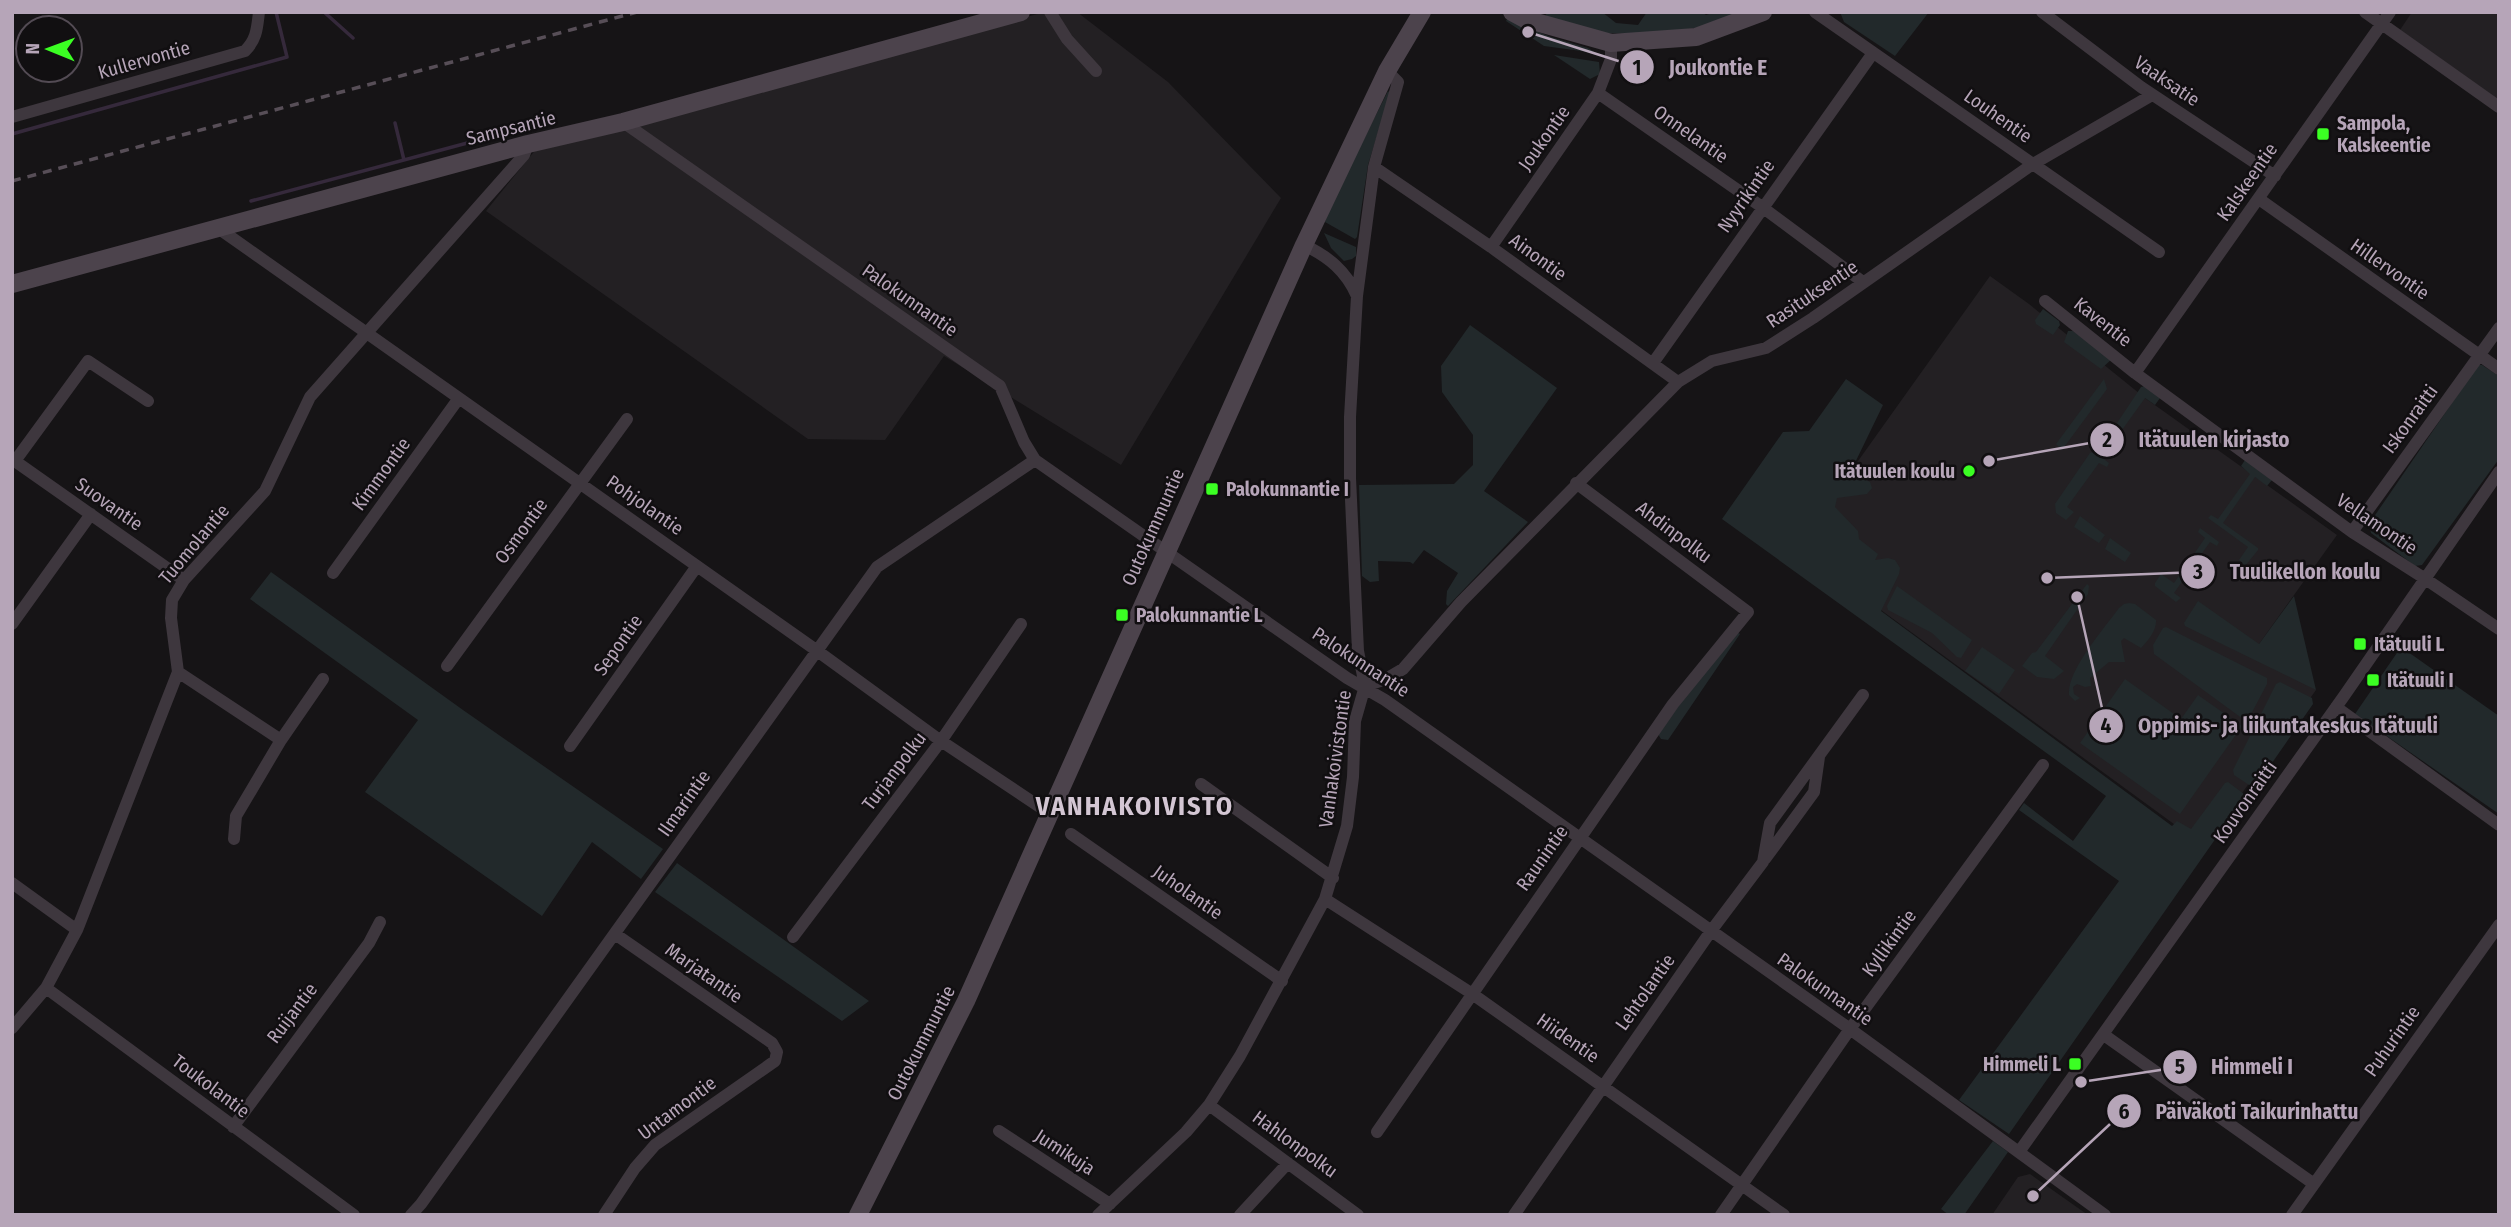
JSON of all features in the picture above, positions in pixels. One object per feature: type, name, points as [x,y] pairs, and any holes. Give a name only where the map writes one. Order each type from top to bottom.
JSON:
[{"type":"main road","name":"Sampsantie","points":[[12,284],[528,144],[623,122],[1021,12]]},
{"type":"main road","name":"Outokummuntie","points":[[858,1215],[966,1001],[1304,245],[1387,71],[1422,12]]},
{"type":"main road","points":[[1512,12],[1525,19],[1611,43],[1696,37],[1763,12]]},
{"type":"street","name":"Kullervontie","points":[[12,117],[245,51],[257,34],[260,12]]},
{"type":"street","points":[[1050,12],[1067,39],[1096,71]]},
{"type":"street","name":"Louhentie","points":[[1815,12],[2159,253]]},
{"type":"street","name":"Vaaksatie","points":[[2042,12],[2152,95],[2275,176]]},
{"type":"street","points":[[2365,12],[2499,107]]},
{"type":"street","name":"Kalskeentie","points":[[2136,373],[2390,12]]},
{"type":"street","name":"Joukontie","points":[[1492,247],[1598,93],[1611,59],[1611,43]]},
{"type":"street","name":"Nyyrikintie","points":[[1653,363],[1873,53]]},
{"type":"street","name":"Vanhakoivistontie","points":[[1098,1215],[1186,1132],[1209,1105],[1240,1056],[1325,899],[1347,825],[1353,777],[1355,721],[1365,686],[1358,651],[1350,417],[1357,296],[1374,167],[1398,82],[1387,71]]},
{"type":"street","name":"Onnelantie","points":[[1598,93],[1762,207],[1863,282]]},
{"type":"street","name":"Rasituksentie","points":[[1365,686],[1403,670],[1461,602],[1576,482],[1678,382],[1713,361],[1766,348],[2033,164],[2152,95]]},
{"type":"street","name":"Palokunnantie","points":[[623,122],[999,386],[1035,460],[1347,678],[1365,686],[1850,1029],[2105,1215]]},
{"type":"street","name":"Tuomolantie","points":[[12,1028],[46,988],[78,930],[178,672],[171,618],[172,600],[184,580],[265,491],[310,397],[369,334],[524,155],[528,144]]},
{"type":"street","name":"Ainontie","points":[[1374,167],[1492,247],[1678,382]]},
{"type":"street","name":"Hillervontie","points":[[2259,199],[2499,369]]},
{"type":"street","name":"Pohjolantie","points":[[218,228],[941,741],[1049,813]]},
{"type":"street","points":[[1304,245],[1324,255],[1340,269],[1357,296]]},
{"type":"street","name":"Kaventie","points":[[2046,301],[2136,373]]},
{"type":"street","name":"Iskonraitti","points":[[2352,533],[2499,328]]},
{"type":"street","points":[[14,460],[88,361],[148,401]]},
{"type":"street","name":"Vellamontie","points":[[2136,373],[2352,533],[2499,629]]},
{"type":"street","name":"Kimmontie","points":[[333,573],[460,398]]},
{"type":"street","name":"Osmontie","points":[[447,666],[627,419]]},
{"type":"street","name":"Suovantie","points":[[14,460],[184,580]]},
{"type":"street","name":"Ilmarintie","points":[[411,1215],[877,567],[1035,460]]},
{"type":"street","name":"Kouvonraitti","points":[[2019,1152],[2499,472]]},
{"type":"street","name":"Ahdinpolku","points":[[1576,482],[1748,612]]},
{"type":"street","points":[[12,624],[91,514]]},
{"type":"street","name":"Sepontie","points":[[570,746],[697,566]]},
{"type":"street","name":"Raunintie","points":[[1377,1132],[1673,704],[1748,612]]},
{"type":"street","name":"Turjanpolku","points":[[793,937],[941,741],[1021,624]]},
{"type":"street","points":[[178,672],[281,740]]},
{"type":"street","points":[[234,839],[236,816],[281,740],[323,679]]},
{"type":"street","name":"Lehtolantie","points":[[1514,1215],[1711,931],[1763,862],[1770,823],[1863,695]]},
{"type":"street","points":[[2336,706],[2499,824]]},
{"type":"street","name":"Kyllikintie","points":[[1721,1215],[1850,1029],[2043,765]]},
{"type":"street","points":[[1201,784],[1333,878]]},
{"type":"street","name":"Juholantie","points":[[1071,834],[1282,981]]},
{"type":"street","points":[[12,883],[78,930]]},
{"type":"street","name":"Hiidentie","points":[[1325,899],[1471,993],[1784,1215]]},
{"type":"street","name":"Ruijantie","points":[[233,1127],[369,943],[380,922]]},
{"type":"street","name":"Puhurintie","points":[[2292,1215],[2499,925]]},
{"type":"street","name":"Marjatantie","points":[[615,934],[772,1043]]},
{"type":"street","name":"Toukolantie","points":[[46,988],[354,1215]]},
{"type":"street","points":[[2104,1035],[2314,1184]]},
{"type":"street","name":"Untamontie","points":[[604,1215],[635,1168],[655,1145],[775,1060],[777,1052],[772,1043]]},
{"type":"street","name":"Hahlonpolku","points":[[1209,1105],[1358,1215]]},
{"type":"street","name":"Jumikuja","points":[[999,1131],[1110,1204]]},
{"type":"street","points":[[1240,1215],[1288,1163]]},
{"type":"shaded area","points":[[1045,12],[1077,12],[1168,82],[1281,198],[1121,465],[944,356],[885,440],[808,439],[486,211],[537,148]]},
{"type":"shaded area","points":[[1548,12],[1602,12],[1616,23],[1638,25],[1647,12],[1702,12],[1706,15],[1715,12],[1747,12],[1706,27],[1644,34],[1601,33],[1545,16]]},
{"type":"shaded area","points":[[1840,12],[1929,12],[1895,56],[1844,22]]},
{"type":"shaded area","points":[[2412,12],[2499,12],[2499,100],[2400,30]]},
{"type":"shaded area","points":[[1507,19],[1596,53],[1544,46],[1506,21]]},
{"type":"shaded area","points":[[1554,55],[1599,62],[1600,74],[1590,79]]},
{"type":"shaded area","points":[[1388,91],[1390,93],[1368,165],[1355,239],[1325,222],[1330,206]]},
{"type":"shaded area","points":[[1324,233],[1356,247],[1356,256],[1344,261],[1331,248]]},
{"type":"shaded area","points":[[1990,276],[2029,304],[2145,398],[2337,535],[2259,644],[2316,690],[2204,846],[1796,548]]},
{"type":"shaded area","points":[[2043,309],[2059,321],[2060,325],[2053,335],[2036,324],[2035,320]]},
{"type":"shaded area","points":[[1470,325],[1557,388],[1484,491],[1528,522],[1448,606],[1447,591],[1458,573],[1424,550],[1413,564],[1378,561],[1379,581],[1370,582],[1362,576],[1359,485],[1454,484],[1473,465],[1473,435],[1442,392],[1441,366]]},
{"type":"shaded area","points":[[2068,331],[2073,331],[2113,358],[2101,369],[2064,342]]},
{"type":"shaded area","points":[[2478,365],[2499,376],[2499,459],[2422,565],[2415,566],[2371,533],[2369,524]]},
{"type":"shaded area","points":[[1846,379],[1883,405],[1851,471],[1870,482],[1872,488],[1867,494],[1837,498],[1835,507],[1858,531],[1859,539],[1878,554],[1875,560],[1895,560],[1900,568],[1881,611],[2172,826],[2177,821],[2191,829],[2225,783],[2228,782],[2244,794],[2244,798],[2009,1134],[1959,1100],[2119,881],[2019,810],[2024,803],[2073,841],[2106,796],[1722,519],[1783,432],[1809,431]]},
{"type":"shaded area","points":[[2104,379],[2107,389],[2062,450],[2056,444]]},
{"type":"shaded area","points":[[2145,386],[2160,398],[2155,405],[2145,398],[2112,444],[2120,450],[2117,453],[2105,445],[2105,441],[2141,387]]},
{"type":"shaded area","points":[[2094,452],[2109,463],[2107,467],[2099,463],[2067,507],[2074,512],[2066,520],[2056,513],[2055,504],[2090,453]]},
{"type":"shaded area","points":[[2245,460],[2272,480],[2267,486],[2255,477],[2223,523],[2258,548],[2245,566],[2239,560],[2248,547],[2208,518],[2211,515],[2218,519],[2250,474],[2241,466]]},
{"type":"shaded area","points":[[2080,516],[2105,535],[2099,543],[2074,527]]},
{"type":"shaded area","points":[[2200,528],[2219,542],[2217,546],[2210,542],[2174,593],[2181,598],[2176,602],[2155,586],[2155,583],[2161,574],[2174,583],[2205,538],[2198,532]]},
{"type":"shaded area","points":[[2110,538],[2131,553],[2125,562],[2105,549]]},
{"type":"shaded area","points":[[271,572],[663,849],[641,879],[592,842],[542,916],[365,792],[418,720],[250,599]]},
{"type":"shaded area","points":[[2087,584],[2088,594],[2045,656],[2064,671],[2054,679],[2037,677],[2022,666],[2032,653],[2036,652]]},
{"type":"shaded area","points":[[1897,586],[1972,640],[1961,658],[1932,633],[1888,610],[1887,606]]},
{"type":"shaded area","points":[[2294,596],[2316,690],[2185,626],[2184,623],[2198,601],[2259,644]]},
{"type":"shaded area","points":[[2129,603],[2135,604],[2156,620],[2152,635],[2141,648],[2124,638],[2121,641],[2125,662],[2109,662],[2090,678],[2091,686],[2077,684],[2073,687],[2074,694],[2080,698],[2075,701],[2069,695],[2070,685],[2080,662],[2119,608]]},
{"type":"shaded area","points":[[2166,627],[2267,678],[2267,684],[2249,718],[2243,719],[2154,654],[2153,645]]},
{"type":"shaded area","points":[[1737,632],[1740,634],[1668,740],[1661,739],[1658,734]]},
{"type":"shaded area","points":[[1982,647],[2015,670],[1999,694],[1965,671]]},
{"type":"shaded area","points":[[2401,647],[2499,716],[2499,814],[2355,714]]},
{"type":"shaded area","points":[[2125,679],[2181,719],[2198,695],[2242,726],[2180,814],[2080,743]]},
{"type":"shaded area","points":[[2280,682],[2312,698],[2313,704],[2256,786],[2252,787],[2234,775],[2233,770],[2276,684]]},
{"type":"shaded area","points":[[677,863],[869,1001],[842,1021],[655,892]]},
{"type":"shaded area","points":[[1993,1141],[2008,1152],[1964,1215],[1949,1215],[1941,1209]]},
{"type":"shaded area","points":[[2030,1174],[2088,1215],[1992,1215],[2018,1177]]},
{"type":"waterway","points":[[12,134],[287,57],[276,12]]},
{"type":"waterway","points":[[324,12],[353,38]]},
{"type":"waterway","points":[[395,123],[404,160]]},
{"type":"waterway","points":[[251,201],[497,135]]},
{"type":"railway","points":[[12,181],[637,12]]},
{"type":"place","name":"Joukontie E","points":[[1528,32]]},
{"type":"place","name":"Sampola, Kalskeentie","points":[[2323,134]]},
{"type":"place","name":"Itätuulen kirjasto","points":[[1989,461]]},
{"type":"place","name":"Itätuulen koulu","points":[[1969,471]]},
{"type":"place","name":"Palokunnantie I","points":[[1212,489]]},
{"type":"place","name":"Tuulikellon koulu","points":[[2047,578]]},
{"type":"place","name":"Oppimis- ja liikuntakeskus Itätuuli","points":[[2077,597]]},
{"type":"place","name":"Palokunnantie L","points":[[1122,615]]},
{"type":"place","name":"Itätuuli L","points":[[2360,644]]},
{"type":"place","name":"Itätuuli I","points":[[2373,680]]},
{"type":"place","name":"Himmeli L","points":[[2075,1064]]},
{"type":"place","name":"Himmeli I","points":[[2081,1082]]},
{"type":"place","name":"Päiväkoti Taikurinhattu","points":[[2033,1196]]},
{"type":"district","name":"VANHAKOIVISTO","points":[[1135,806]]}]
